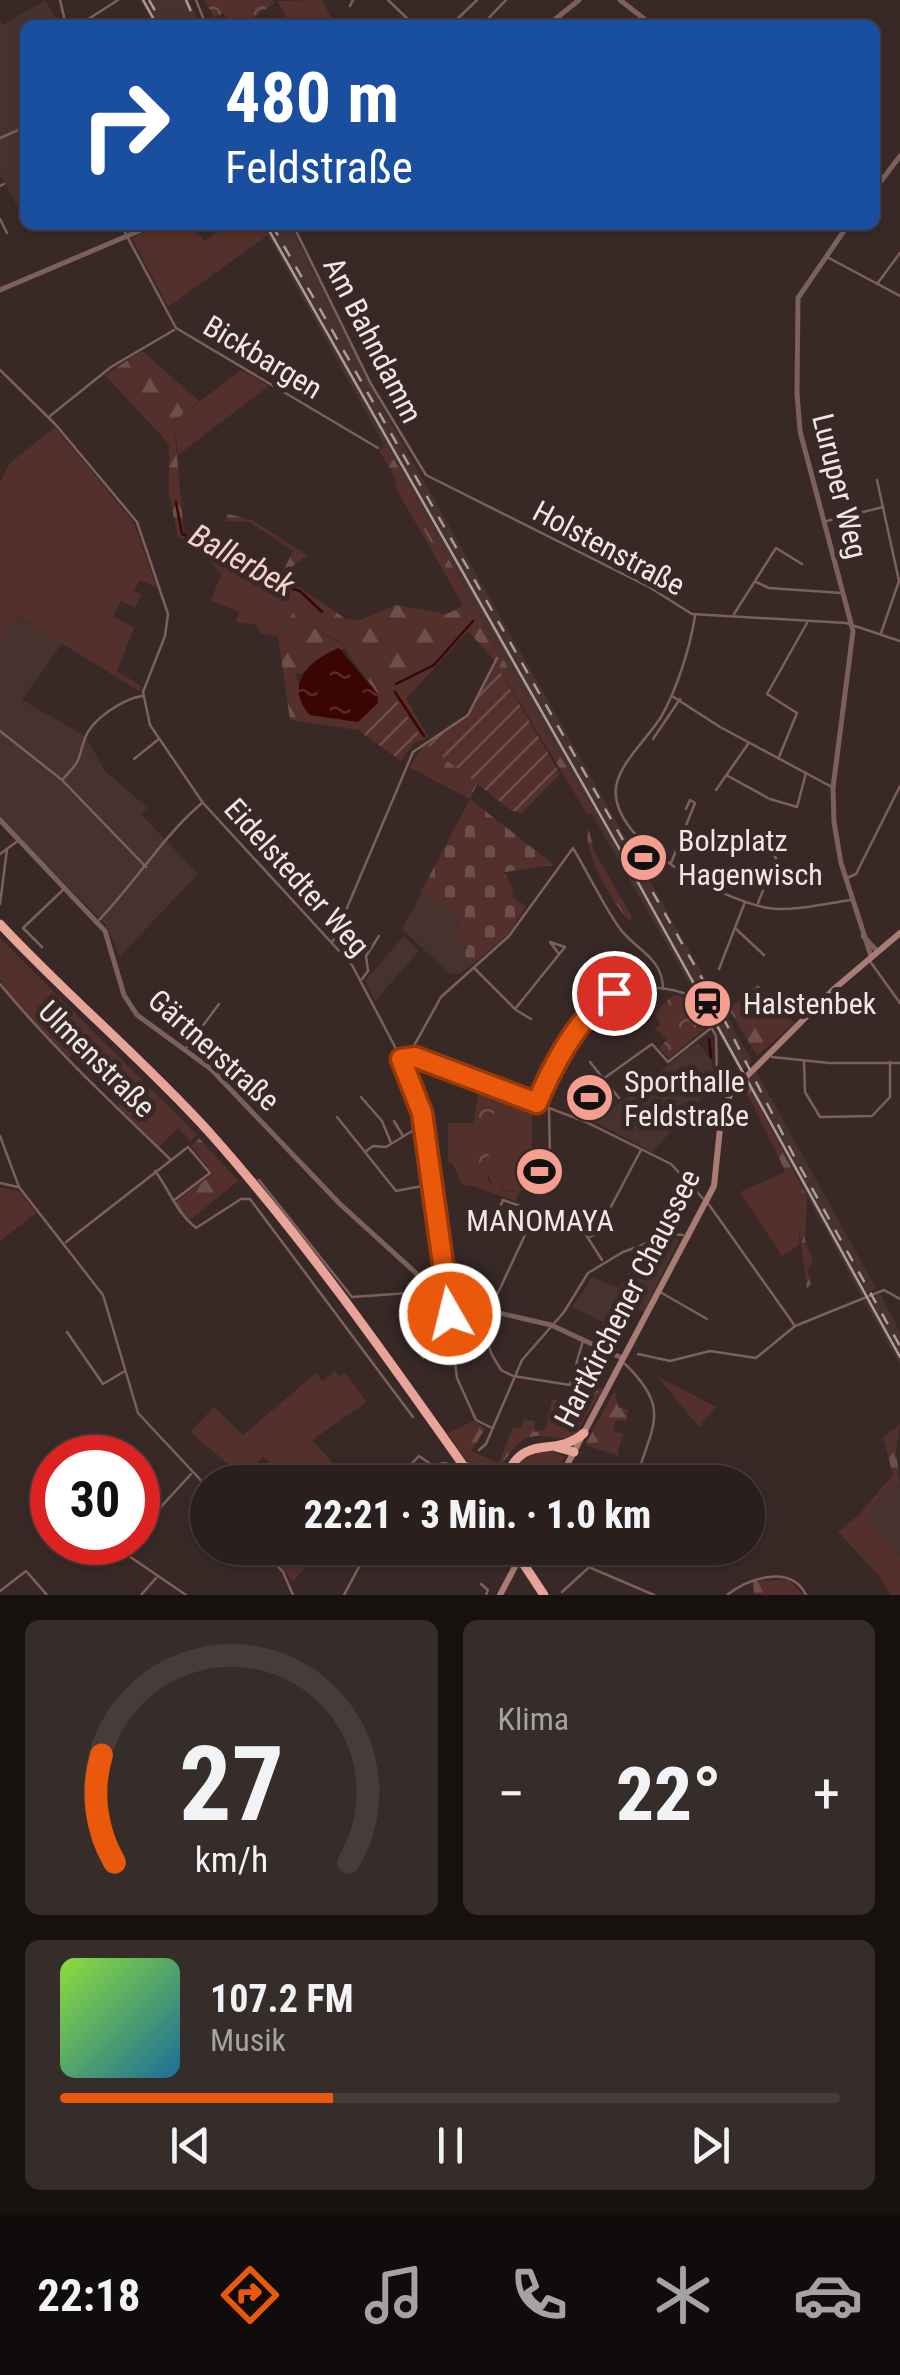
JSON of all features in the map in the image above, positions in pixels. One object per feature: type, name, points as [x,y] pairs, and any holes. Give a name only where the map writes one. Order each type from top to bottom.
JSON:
[{"type":"highway","points":[[0,924],[153,1074],[236,1164],[326,1274],[461,1465]]},
{"type":"highway","points":[[0,932],[232,1167],[300,1250],[459,1465]]},
{"type":"highway","points":[[568,1464],[568,1449],[584,1433]]},
{"type":"highway","points":[[512,1465],[528,1448],[549,1445],[568,1449]]},
{"type":"highway","points":[[453,1452],[468,1465]]},
{"type":"highway","points":[[526,1565],[549,1594]]},
{"type":"highway","points":[[530,1565],[549,1594]]},
{"type":"main road","name":"Hartkirchener Chaussee","points":[[584,1433],[716,1179],[722,1116],[731,1092],[743,1076],[900,933]]},
{"type":"main road","points":[[500,1595],[514,1565]]},
{"type":"street","points":[[87,20],[118,0]]},
{"type":"street","points":[[350,6],[353,0]]},
{"type":"street","points":[[388,0],[409,20]]},
{"type":"street","points":[[456,20],[478,0]]},
{"type":"street","points":[[487,20],[506,0]]},
{"type":"street","points":[[554,20],[579,0]]},
{"type":"street","points":[[620,0],[646,20]]},
{"type":"street","points":[[880,182],[900,156]]},
{"type":"street","points":[[0,219],[8,233]]},
{"type":"street","name":"Bickbargen","points":[[123,230],[176,328],[378,448]]},
{"type":"street","points":[[0,290],[141,230]]},
{"type":"street","name":"Am Bahndamm","points":[[295,230],[356,356],[422,471]]},
{"type":"street","name":"Luruper Weg","points":[[844,230],[798,301],[797,374],[800,431],[852,624],[834,788],[836,833],[862,934],[872,955]]},
{"type":"street","points":[[878,284],[900,253]]},
{"type":"street","points":[[825,256],[900,296]]},
{"type":"street","points":[[48,417],[111,367],[176,328]]},
{"type":"street","points":[[0,370],[48,417],[134,516],[166,604],[167,630],[143,696],[125,702],[101,719],[85,736],[83,758],[62,780]]},
{"type":"street","name":"Holstenstraße","points":[[422,471],[695,614],[671,695],[622,772],[616,792],[639,839],[670,864]]},
{"type":"street","points":[[877,480],[900,581],[881,634]]},
{"type":"street","points":[[826,521],[883,507]]},
{"type":"street","points":[[732,616],[776,548],[802,564]]},
{"type":"street","name":"Luruper Weg","points":[[755,581],[769,588],[843,593]]},
{"type":"street","points":[[695,614],[852,624],[900,640]]},
{"type":"street","points":[[778,758],[797,713],[767,694],[808,620]]},
{"type":"street","points":[[332,942],[414,752],[468,714],[497,658]]},
{"type":"street","points":[[671,695],[834,788]]},
{"type":"street","name":"Eidelstedter Weg","points":[[143,696],[146,718],[203,803],[332,942],[361,980],[396,1048],[423,1124],[457,1378],[478,1422],[492,1428]]},
{"type":"street","points":[[653,739],[680,699]]},
{"type":"street","points":[[0,731],[62,780],[146,868]]},
{"type":"street","points":[[134,759],[159,739]]},
{"type":"street","points":[[716,790],[748,742]]},
{"type":"street","points":[[727,776],[769,799],[796,806],[806,773]]},
{"type":"street","points":[[846,878],[856,874],[900,786]]},
{"type":"street","points":[[686,808],[690,800],[695,802],[670,864],[746,900],[773,908],[852,900]]},
{"type":"street","points":[[98,921],[146,868],[171,831],[203,803]]},
{"type":"street","name":"Gärtnerstraße","points":[[0,820],[98,921],[111,942],[128,1002],[139,1016],[186,1048],[356,1220],[448,1300]]},
{"type":"street","points":[[0,854],[18,840]]},
{"type":"street","points":[[751,840],[768,846],[776,858],[758,904]]},
{"type":"street","points":[[401,1059],[409,1055],[441,998],[509,936],[573,848],[620,930],[650,955],[662,975],[663,989]]},
{"type":"street","points":[[0,904],[7,849]]},
{"type":"street","points":[[42,947],[24,928],[66,887]]},
{"type":"street","points":[[719,970],[746,900]]},
{"type":"street","points":[[735,928],[764,955]]},
{"type":"street","points":[[361,980],[368,971],[365,958],[379,936]]},
{"type":"street","points":[[515,1009],[559,954]]},
{"type":"street","points":[[872,955],[900,1004]]},
{"type":"street","points":[[474,968],[497,996],[531,1019]]},
{"type":"street","name":"Ulmenstraße","points":[[0,984],[52,1045],[170,1159]]},
{"type":"street","points":[[537,1103],[560,1056],[605,999],[636,986],[693,996],[718,1044],[717,1076],[731,1092]]},
{"type":"street","points":[[186,1048],[219,1004]]},
{"type":"street","points":[[603,1078],[652,1044],[668,1062],[712,1027]]},
{"type":"street","points":[[768,1053],[776,1059],[804,1062],[900,1062]]},
{"type":"street","points":[[409,1055],[550,1108],[671,1164],[704,1199],[795,1326]]},
{"type":"street","points":[[590,1062],[619,1098]]},
{"type":"street","points":[[804,1062],[804,1092],[820,1117],[872,1116],[890,1096],[890,1062]]},
{"type":"street","points":[[361,1097],[382,1121],[391,1144]]},
{"type":"street","points":[[550,1108],[550,1158]]},
{"type":"street","points":[[336,1117],[396,1191],[429,1185]]},
{"type":"street","points":[[394,1120],[404,1136]]},
{"type":"street","points":[[365,1152],[373,1146],[391,1144],[423,1124]]},
{"type":"street","points":[[0,1136],[19,1187],[103,1296],[144,1422],[190,1471]]},
{"type":"street","points":[[65,1243],[188,1146],[210,1173],[172,1202]]},
{"type":"street","points":[[590,1237],[597,1233],[642,1149]]},
{"type":"street","points":[[154,1172],[167,1187],[172,1202],[199,1229],[241,1198],[250,1200],[413,1417]]},
{"type":"street","points":[[259,1180],[352,1297],[409,1293],[424,1296],[434,1290]]},
{"type":"street","points":[[0,1182],[19,1187]]},
{"type":"street","points":[[492,1225],[503,1200],[533,1210]]},
{"type":"street","points":[[490,1310],[533,1210],[538,1207],[562,1216],[590,1237],[602,1262]]},
{"type":"street","points":[[479,1450],[513,1376],[583,1279],[602,1262],[672,1234],[684,1236]]},
{"type":"street","points":[[638,1354],[670,1361],[710,1351],[756,1358],[795,1326],[884,1290],[900,1299]]},
{"type":"street","points":[[659,1292],[707,1319]]},
{"type":"street","points":[[448,1300],[551,1325],[624,1361],[649,1386],[656,1404],[640,1465]]},
{"type":"street","points":[[480,1308],[491,1354],[501,1370],[513,1376],[570,1385],[584,1338]]},
{"type":"street","points":[[422,1358],[411,1337],[411,1328],[450,1324]]},
{"type":"street","points":[[67,1332],[103,1384],[125,1370]]},
{"type":"street","points":[[410,1465],[419,1456],[430,1464],[447,1465]]},
{"type":"street","points":[[160,1508],[190,1475]]},
{"type":"street","points":[[142,1565],[186,1595]]},
{"type":"street","points":[[276,1565],[293,1595]]},
{"type":"street","points":[[344,1595],[360,1565]]},
{"type":"street","points":[[549,1594],[572,1590],[595,1565]]},
{"type":"street","points":[[592,1568],[654,1595]]},
{"type":"street","points":[[10,1595],[2,1590],[26,1571],[48,1595]]},
{"type":"street","points":[[140,1595],[158,1576]]},
{"type":"street","points":[[727,1595],[750,1579],[790,1578],[800,1583],[806,1595]]},
{"type":"street","points":[[480,1584],[488,1590],[486,1595]]},
{"type":"shaded area","points":[[45,0],[56,20],[20,20],[20,212],[0,173],[0,21],[4,25]]},
{"type":"shaded area","points":[[140,0],[189,0],[198,20],[151,20]]},
{"type":"shaded area","points":[[265,230],[293,230],[384,411],[752,1061],[740,1072],[508,668]]},
{"type":"shaded area","points":[[15,615],[62,643],[22,700],[85,736],[105,771],[148,808],[141,814],[198,874],[120,956],[105,924],[0,819],[0,636]]},
{"type":"shaded area","points":[[422,892],[464,916],[469,946],[465,954],[472,965],[460,974],[449,973],[402,929]]},
{"type":"shaded area","points":[[404,936],[419,951],[375,1001],[365,981]]},
{"type":"shaded area","points":[[698,1042],[712,1062],[715,1084],[652,1152],[595,1122]]},
{"type":"shaded area","points":[[756,1071],[876,1288],[861,1296],[746,1081]]},
{"type":"shaded area","points":[[674,1237],[678,1241],[644,1312],[633,1307],[641,1291],[628,1285],[607,1324],[572,1307],[592,1277],[619,1288],[643,1250]]},
{"type":"shaded area","points":[[880,1294],[900,1332],[900,1364],[864,1301]]},
{"type":"shaded area","points":[[895,1481],[900,1486],[900,1557],[864,1517]]},
{"type":"green space","points":[[204,0],[274,3],[250,20],[228,20],[223,13],[215,18]]},
{"type":"green space","points":[[322,0],[332,20],[288,20],[277,1]]},
{"type":"green space","points":[[149,230],[193,230],[205,241],[219,230],[265,230],[268,235],[168,307],[132,238]]},
{"type":"green space","points":[[142,351],[199,401],[174,421],[184,534],[220,545],[249,561],[246,567],[226,562],[220,574],[201,548],[178,537],[169,494],[169,444],[105,375]]},
{"type":"green space","points":[[241,370],[269,386],[178,455],[174,421]]},
{"type":"green space","points":[[55,427],[134,523],[157,588],[140,580],[134,591],[141,595],[135,608],[121,601],[113,616],[134,628],[117,671],[141,686],[139,691],[16,615],[0,636],[0,482],[10,463]]},
{"type":"green space","points":[[386,445],[508,668],[593,812],[588,815],[494,660],[467,630],[476,622],[379,450]]},
{"type":"green space","points":[[398,482],[476,622],[406,699],[428,736],[423,740],[391,692],[390,683],[432,662],[469,619],[455,610],[463,605],[395,487]]},
{"type":"green space","points":[[228,514],[252,520],[307,555],[288,570],[288,580],[346,619],[360,620],[396,605],[446,614],[455,610],[469,619],[432,662],[391,683],[391,692],[358,730],[290,720],[278,636],[300,602],[276,586],[293,551],[250,522],[225,521]],"holes":[[[302,612],[354,627],[366,647],[348,654],[377,693],[357,722],[310,715],[295,673],[301,674],[317,659],[344,649],[343,644],[298,617]]]},
{"type":"green space","points":[[226,561],[246,567],[300,602],[278,636],[260,633],[257,625],[236,622],[239,612],[211,601]]},
{"type":"green space","points":[[302,612],[354,627],[366,647],[348,654],[343,643],[302,622],[298,618]]},
{"type":"green space","points":[[496,664],[560,774],[522,813],[512,811],[425,743],[468,716]]},
{"type":"green space","points":[[391,692],[423,740],[414,743],[401,761],[358,730]]},
{"type":"green space","points":[[425,743],[477,784],[470,799],[409,767]]},
{"type":"green space","points":[[470,799],[554,865],[504,872],[514,891],[511,896],[526,906],[508,934],[472,965],[464,954],[468,946],[454,936],[464,916],[421,892]]},
{"type":"green space","points":[[589,830],[594,851],[631,921],[601,878],[590,850]]},
{"type":"green space","points":[[0,938],[197,1135],[190,1141],[178,1128],[159,1147],[117,1105],[137,1086],[88,1039],[69,1058],[12,999],[0,980]]},
{"type":"green space","points":[[758,985],[794,1023],[757,1056],[729,1009]]},
{"type":"green space","points":[[673,995],[692,998],[682,1006],[687,1015],[699,1010],[708,1026],[669,1058],[659,1048],[667,1040],[656,1029],[661,1025],[654,1014]]},
{"type":"green space","points":[[746,1081],[807,1197],[805,1240],[813,1262],[807,1269],[811,1284],[807,1289],[794,1189],[749,1097],[738,1089]]},
{"type":"green space","points":[[481,1082],[536,1103],[533,1113],[507,1104],[490,1116],[488,1182],[502,1191],[519,1192],[515,1201],[473,1186],[473,1123]]},
{"type":"green space","points":[[512,1103],[532,1113],[532,1175],[527,1187],[519,1192],[496,1189],[486,1153],[490,1114],[497,1107]]},
{"type":"green space","points":[[448,1123],[473,1123],[473,1186],[462,1185],[453,1164],[448,1163]]},
{"type":"green space","points":[[199,1138],[238,1181],[190,1220],[174,1203],[213,1174],[191,1146]]},
{"type":"green space","points":[[787,1171],[799,1204],[799,1245],[782,1256],[740,1192]]},
{"type":"green space","points":[[0,1187],[20,1192],[36,1213],[0,1241]]},
{"type":"green space","points":[[335,1371],[340,1377],[345,1373],[367,1402],[312,1440],[335,1465],[271,1465],[263,1457],[255,1465],[229,1465],[190,1432],[214,1407],[243,1435],[316,1373],[322,1381]]},
{"type":"green space","points":[[657,1376],[716,1407],[699,1427]]},
{"type":"green space","points":[[593,1387],[603,1389],[573,1438],[525,1439],[499,1465],[473,1465],[448,1433],[474,1421],[485,1429],[471,1451],[499,1463],[513,1427],[521,1429],[524,1420],[535,1421],[534,1432],[545,1430],[552,1399],[566,1402],[561,1427],[572,1427]]},
{"type":"green space","points":[[615,1390],[618,1407],[628,1410],[626,1421],[616,1420],[613,1431],[623,1434],[617,1455],[585,1445]]},
{"type":"green space","points":[[900,1425],[896,1450],[900,1486],[895,1481],[864,1517],[860,1513],[893,1475],[883,1437]]},
{"type":"green space","points":[[545,1447],[565,1457],[561,1465],[517,1465],[523,1455]]},
{"type":"green space","points":[[861,1513],[900,1557],[900,1595],[890,1595],[881,1578],[838,1532]]},
{"type":"green space","points":[[280,1565],[307,1565],[293,1582]]},
{"type":"green space","points":[[789,1580],[803,1595],[754,1595],[753,1581]]},
{"type":"water","points":[[339,648],[377,693],[378,703],[358,722],[310,715],[299,693],[299,684],[310,666]]},
{"type":"waterway","name":"Ballerbek","points":[[176,502],[182,534],[249,563],[275,583],[300,591],[322,612]]},
{"type":"waterway","points":[[396,684],[434,665],[473,621]]},
{"type":"waterway","points":[[395,692],[424,736]]},
{"type":"waterway","name":"Ballerbek","points":[[709,1039],[711,1057]]},
{"type":"tram line","points":[[143,0],[154,20]]},
{"type":"tram line","points":[[269,230],[619,848],[900,1357]]},
{"type":"railway","points":[[149,0],[160,20]]},
{"type":"railway","points":[[186,0],[195,20]]},
{"type":"railway","points":[[275,230],[712,996],[794,1156],[900,1346]]},
{"type":"place","name":"Bolzplatz Hagenwisch","points":[[643,857]]},
{"type":"place","name":"Halstenbek","points":[[708,1003]]},
{"type":"place","name":"Sporthalle Feldstraße","points":[[589,1098]]},
{"type":"place","name":"MANOMAYA","points":[[540,1171]]},
{"type":"route","points":[[450,1314],[429,1185],[422,1113],[401,1059],[409,1055],[537,1103],[560,1056],[592,1012],[614,993]]}]
